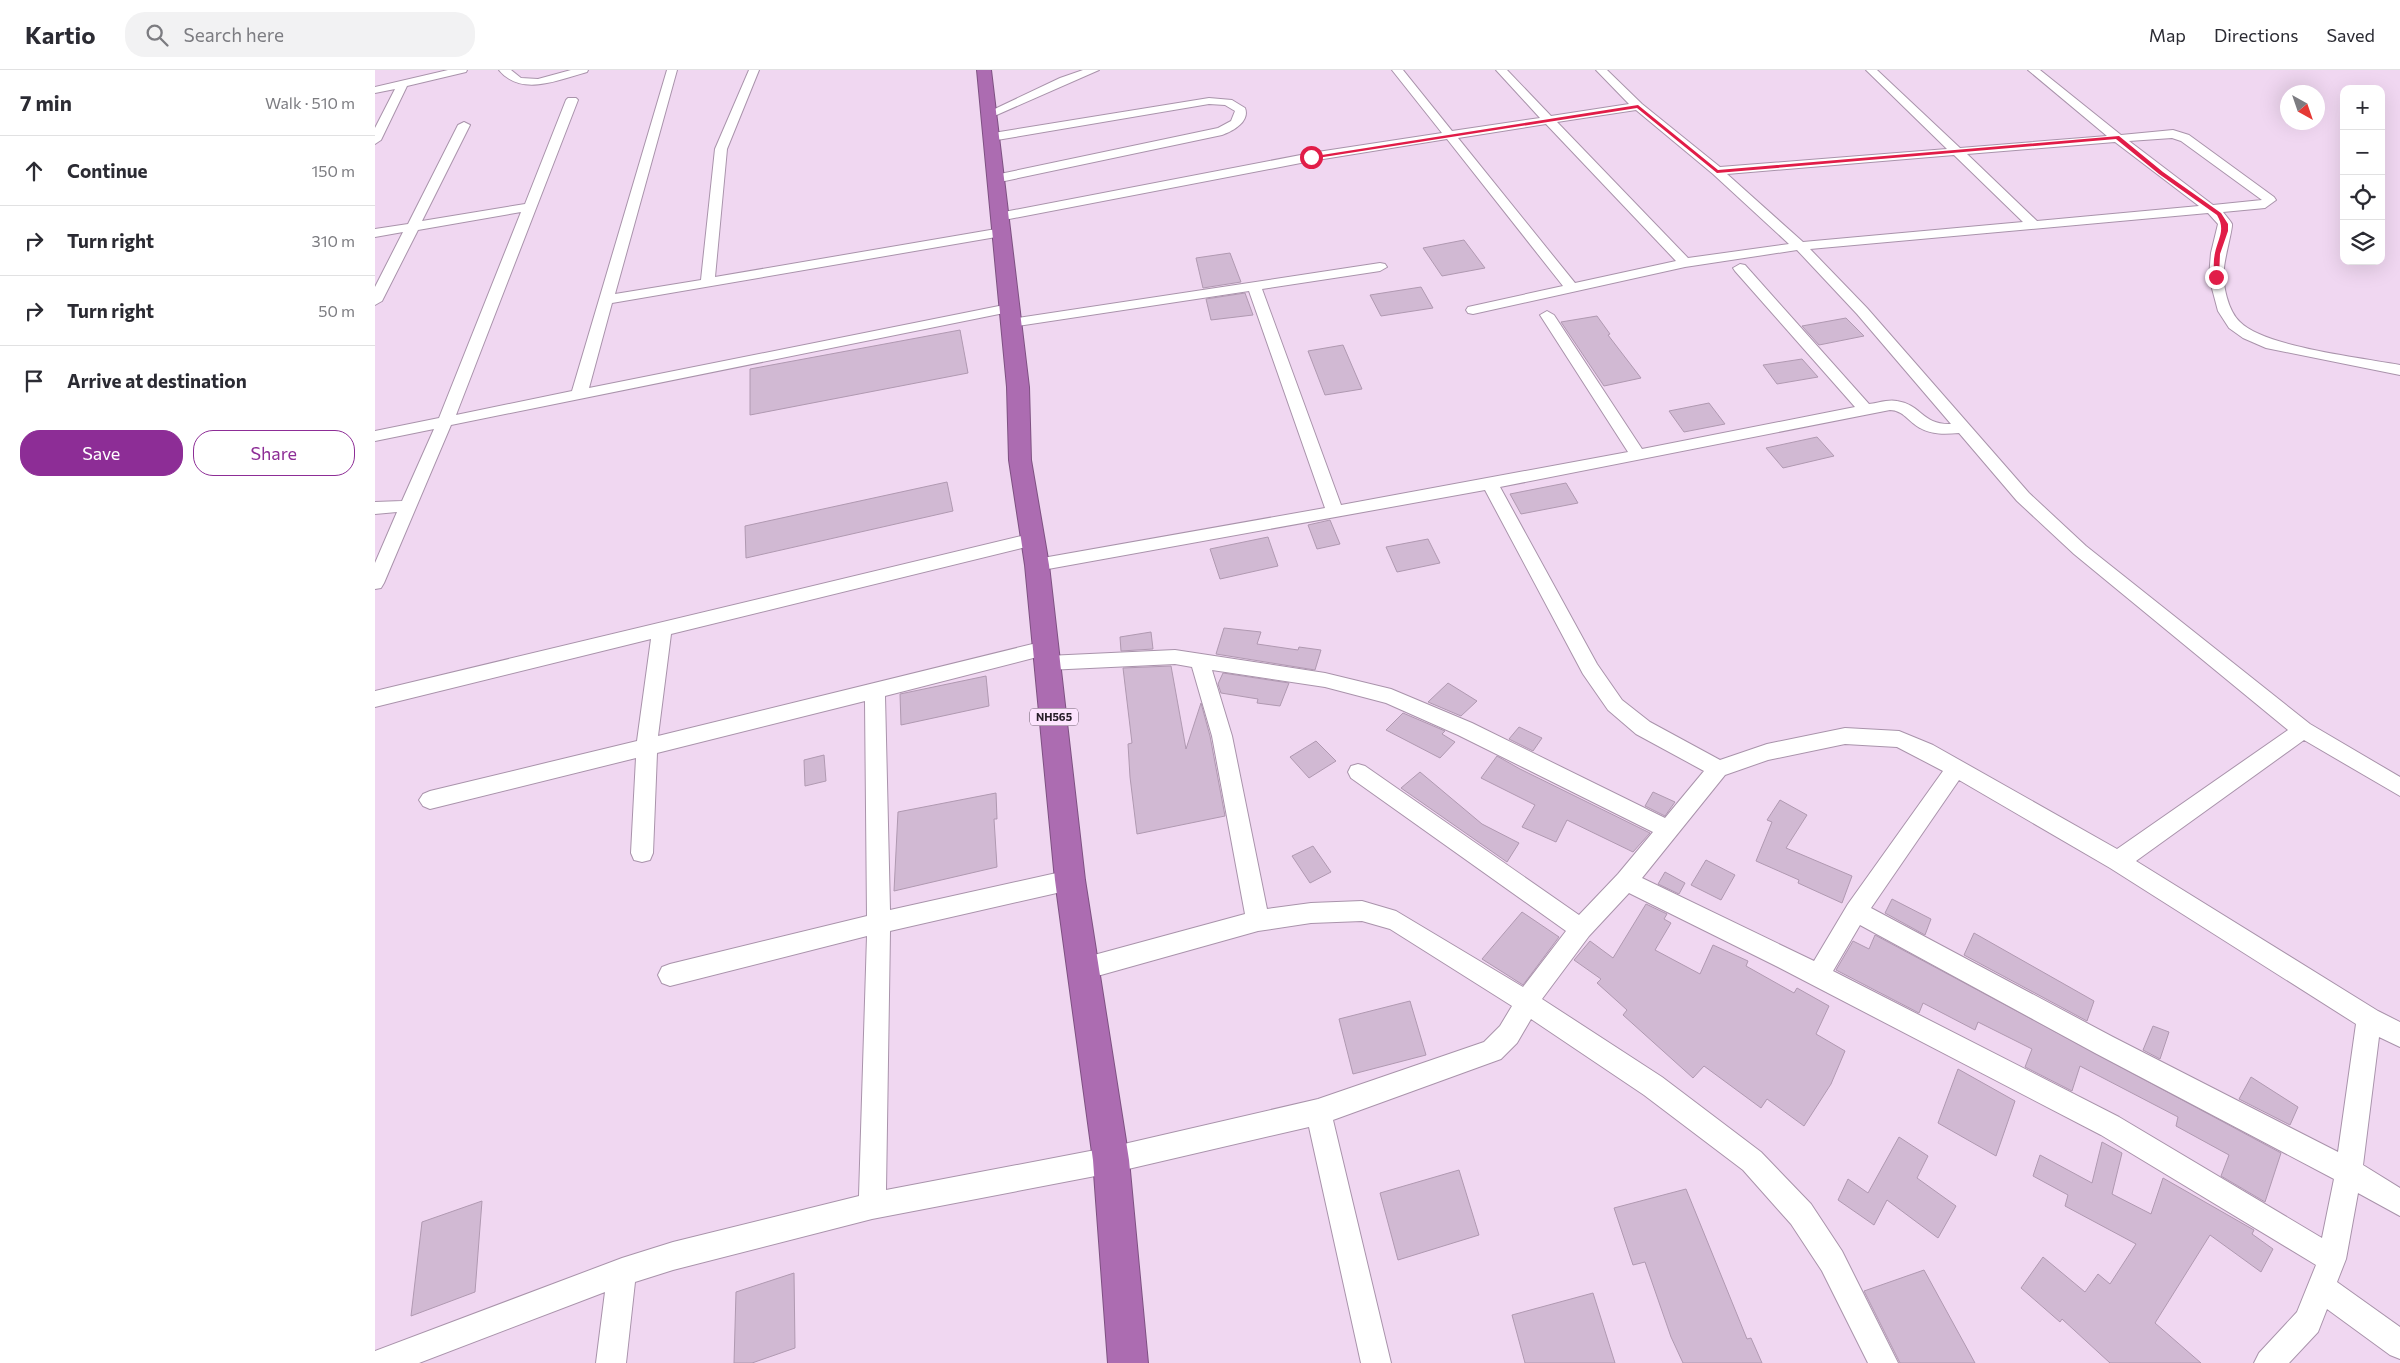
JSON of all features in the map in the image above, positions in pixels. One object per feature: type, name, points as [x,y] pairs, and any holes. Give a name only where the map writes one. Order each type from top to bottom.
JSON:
[{"type":"highway","name":"NH565","points":[[984,70],[1018,387],[1021,460],[1035,552],[1070,880],[1111,1160],[1128,1363]]},
{"type":"street","points":[[375,90],[403,83],[416,75],[462,70]]},
{"type":"street","points":[[504,70],[517,81],[538,82],[583,70]]},
{"type":"street","points":[[579,395],[672,70]]},
{"type":"street","points":[[708,282],[721,149],[754,70]]},
{"type":"street","points":[[990,126],[1064,80],[1094,70]]},
{"type":"street","points":[[1397,70],[1572,288]]},
{"type":"street","points":[[1501,70],[1685,263]]},
{"type":"street","points":[[1601,70],[1638,106],[1717,172],[1800,246],[1863,311],[2023,497],[2080,550],[2303,730],[2400,787]]},
{"type":"street","points":[[1871,70],[2034,225]]},
{"type":"street","points":[[2033,70],[2182,189],[2213,209],[2225,224],[2218,254],[2216,277],[2225,312],[2234,325],[2248,335],[2271,345],[2400,370]]},
{"type":"street","points":[[375,140],[403,83]]},
{"type":"street","points":[[375,582],[445,422],[572,100]]},
{"type":"street","points":[[990,126],[1209,101],[1228,102],[1241,110],[1240,118],[1235,125],[1222,131],[995,179]]},
{"type":"street","points":[[607,300],[708,282],[1000,224],[1311,157],[1638,106]]},
{"type":"street","points":[[375,301],[464,125]]},
{"type":"street","points":[[1473,310],[1685,263],[1800,246],[2265,204],[2270,200],[2179,135],[2167,134],[1717,172]]},
{"type":"street","points":[[375,233],[530,207]]},
{"type":"street","points":[[375,436],[579,395],[1010,315],[1254,286],[1380,267]]},
{"type":"street","points":[[1740,268],[1866,410]]},
{"type":"street","points":[[1254,286],[1335,512]]},
{"type":"street","points":[[1547,315],[1638,455]]},
{"type":"street","points":[[375,699],[661,628],[1035,552],[1335,512],[1490,484],[1866,410],[1896,405],[1909,410],[1927,426],[1942,429],[1963,428]]},
{"type":"street","points":[[1490,484],[1590,669],[1615,705],[1643,728],[1718,769]]},
{"type":"street","points":[[375,508],[409,506]]},
{"type":"street","points":[[642,853],[647,746],[661,628]]},
{"type":"street","points":[[430,800],[875,691],[1046,656],[1175,657],[1325,680],[1391,697],[1465,729],[1668,829]]},
{"type":"street","points":[[1200,661],[1221,736],[1257,921]]},
{"type":"street","points":[[872,1206],[879,923],[875,691]]},
{"type":"street","points":[[2118,861],[2303,730]]},
{"type":"street","points":[[381,1363],[622,1272],[673,1256],[872,1206],[1111,1160],[1318,1112],[1492,1051],[1506,1040],[1516,1026],[1526,1002],[1581,929],[1625,881],[1718,769],[1767,752],[1845,736],[1899,739],[1926,751],[1955,770],[2118,861],[2369,1019],[2400,1036]]},
{"type":"street","points":[[1818,976],[1856,911],[1955,770]]},
{"type":"street","points":[[1358,772],[1581,929]]},
{"type":"street","points":[[669,975],[879,923],[1070,880]]},
{"type":"street","points":[[1625,881],[1818,976],[2110,1126],[2332,1259]]},
{"type":"street","points":[[1083,969],[1257,921],[1311,913],[1362,911],[1396,921],[1526,1002],[1653,1086],[1752,1161],[1801,1214],[1832,1261],[1883,1363]]},
{"type":"street","points":[[1856,911],[2104,1044],[2349,1172],[2400,1204]]},
{"type":"street","points":[[2269,1363],[2308,1322],[2332,1259],[2349,1172],[2369,1019]]},
{"type":"street","points":[[1318,1112],[1377,1363]]},
{"type":"street","points":[[611,1363],[622,1272]]},
{"type":"street","points":[[2321,1287],[2400,1346]]},
{"type":"building","points":[[1464,240],[1485,268],[1442,276],[1423,248]]},
{"type":"building","points":[[1230,253],[1241,282],[1203,288],[1196,258]]},
{"type":"building","points":[[1421,287],[1433,308],[1381,316],[1370,295]]},
{"type":"building","points":[[1245,293],[1253,315],[1211,320],[1206,299]]},
{"type":"building","points":[[1597,316],[1610,334],[1608,335],[1641,378],[1604,386],[1561,322]]},
{"type":"building","points":[[1846,318],[1864,336],[1819,345],[1802,326]]},
{"type":"building","points":[[960,330],[968,373],[750,415],[750,369]]},
{"type":"building","points":[[1343,345],[1362,389],[1325,395],[1308,351]]},
{"type":"building","points":[[1802,359],[1818,377],[1777,384],[1763,365]]},
{"type":"building","points":[[1709,403],[1725,424],[1684,432],[1669,411]]},
{"type":"building","points":[[1817,437],[1834,456],[1783,468],[1766,448]]},
{"type":"building","points":[[947,482],[953,511],[746,558],[745,526]]},
{"type":"building","points":[[1566,483],[1578,503],[1521,514],[1510,494]]},
{"type":"building","points":[[1330,520],[1340,544],[1317,549],[1308,525]]},
{"type":"building","points":[[1268,537],[1278,566],[1220,579],[1210,549]]},
{"type":"building","points":[[1428,539],[1440,563],[1397,572],[1386,547]]},
{"type":"building","points":[[1224,628],[1261,632],[1257,644],[1298,650],[1299,647],[1321,650],[1315,670],[1216,654]]},
{"type":"building","points":[[1151,632],[1153,649],[1121,651],[1120,637]]},
{"type":"building","points":[[1171,666],[1186,749],[1201,703],[1210,736],[1225,816],[1137,834],[1128,744],[1132,743],[1123,668]]},
{"type":"building","points":[[1223,673],[1289,683],[1280,706],[1257,703],[1258,699],[1221,693],[1218,684]]},
{"type":"building","points":[[986,676],[989,706],[901,725],[900,694]]},
{"type":"building","points":[[1448,683],[1477,701],[1461,716],[1428,702]]},
{"type":"building","points":[[1403,713],[1445,731],[1442,734],[1455,742],[1440,758],[1386,730]]},
{"type":"building","points":[[1519,727],[1542,738],[1533,751],[1509,739]]},
{"type":"building","points":[[1316,741],[1336,761],[1309,778],[1290,757]]},
{"type":"building","points":[[824,755],[826,781],[805,786],[804,760]]},
{"type":"building","points":[[1497,756],[1650,833],[1633,852],[1567,820],[1556,842],[1522,827],[1535,805],[1481,778]]},
{"type":"building","points":[[1420,772],[1482,824],[1519,843],[1507,862],[1401,788]]},
{"type":"building","points":[[1653,792],[1675,802],[1665,816],[1645,806]]},
{"type":"building","points":[[996,793],[997,819],[994,819],[997,867],[894,891],[898,812]]},
{"type":"building","points":[[1780,800],[1807,815],[1786,848],[1852,876],[1842,903],[1798,883],[1799,880],[1756,861],[1772,822],[1767,820]]},
{"type":"building","points":[[1313,846],[1331,872],[1310,883],[1292,856]]},
{"type":"building","points":[[1706,860],[1735,875],[1721,900],[1691,885]]},
{"type":"building","points":[[1665,872],[1685,883],[1679,894],[1658,884]]},
{"type":"building","points":[[1892,899],[1931,919],[1925,935],[1885,913]]},
{"type":"building","points":[[1646,904],[1667,914],[1664,919],[1671,923],[1655,950],[1700,974],[1713,945],[1748,961],[1746,966],[1794,993],[1797,988],[1829,1006],[1816,1034],[1845,1051],[1831,1084],[1804,1126],[1767,1099],[1761,1108],[1704,1066],[1693,1078],[1623,1015],[1627,1010],[1597,983],[1601,979],[1574,960],[1590,941],[1613,958]]},
{"type":"building","points":[[1522,912],[1559,937],[1523,985],[1482,959]]},
{"type":"building","points":[[1974,933],[2094,1001],[2087,1021],[1964,955]]},
{"type":"building","points":[[1875,935],[2281,1153],[2265,1202],[2221,1176],[2229,1155],[2176,1126],[2178,1117],[2080,1066],[2072,1091],[2025,1067],[2032,1049],[1978,1022],[1975,1030],[1923,1003],[1919,1013],[1836,970],[1853,941],[1869,949]]},
{"type":"building","points":[[1410,1001],[1426,1055],[1353,1074],[1339,1019]]},
{"type":"building","points":[[2153,1026],[2169,1032],[2160,1059],[2143,1050]]},
{"type":"building","points":[[1958,1069],[2015,1101],[1996,1156],[1938,1123]]},
{"type":"building","points":[[2251,1077],[2298,1107],[2290,1125],[2239,1099]]},
{"type":"building","points":[[1899,1137],[1928,1156],[1917,1178],[1956,1206],[1938,1238],[1887,1200],[1874,1225],[1838,1200],[1848,1179],[1868,1193]]},
{"type":"building","points":[[2102,1142],[2122,1153],[2112,1194],[2151,1214],[2163,1178],[2254,1230],[2252,1234],[2273,1249],[2261,1272],[2210,1235],[2155,1323],[2201,1363],[2110,1363],[2062,1319],[2060,1322],[2021,1288],[2043,1257],[2085,1292],[2098,1274],[2110,1284],[2136,1244],[2065,1206],[2068,1195],[2033,1176],[2040,1155],[2092,1183]]},
{"type":"building","points":[[1459,1170],[1479,1235],[1398,1260],[1380,1193]]},
{"type":"building","points":[[1686,1189],[1747,1339],[1751,1338],[1762,1363],[1683,1363],[1671,1337],[1645,1262],[1633,1265],[1614,1208]]},
{"type":"building","points":[[482,1201],[475,1292],[411,1316],[422,1222]]},
{"type":"building","points":[[1924,1270],[1975,1363],[1900,1363],[1864,1291]]},
{"type":"building","points":[[794,1273],[795,1348],[752,1363],[734,1363],[736,1292]]},
{"type":"building","points":[[1593,1293],[1615,1363],[1525,1363],[1512,1315]]},
{"type":"route","points":[[1311,157],[1638,106],[1717,172],[2117,137],[2161,173],[2219,214],[2225,224],[2225,231],[2218,254],[2216,277]]}]
